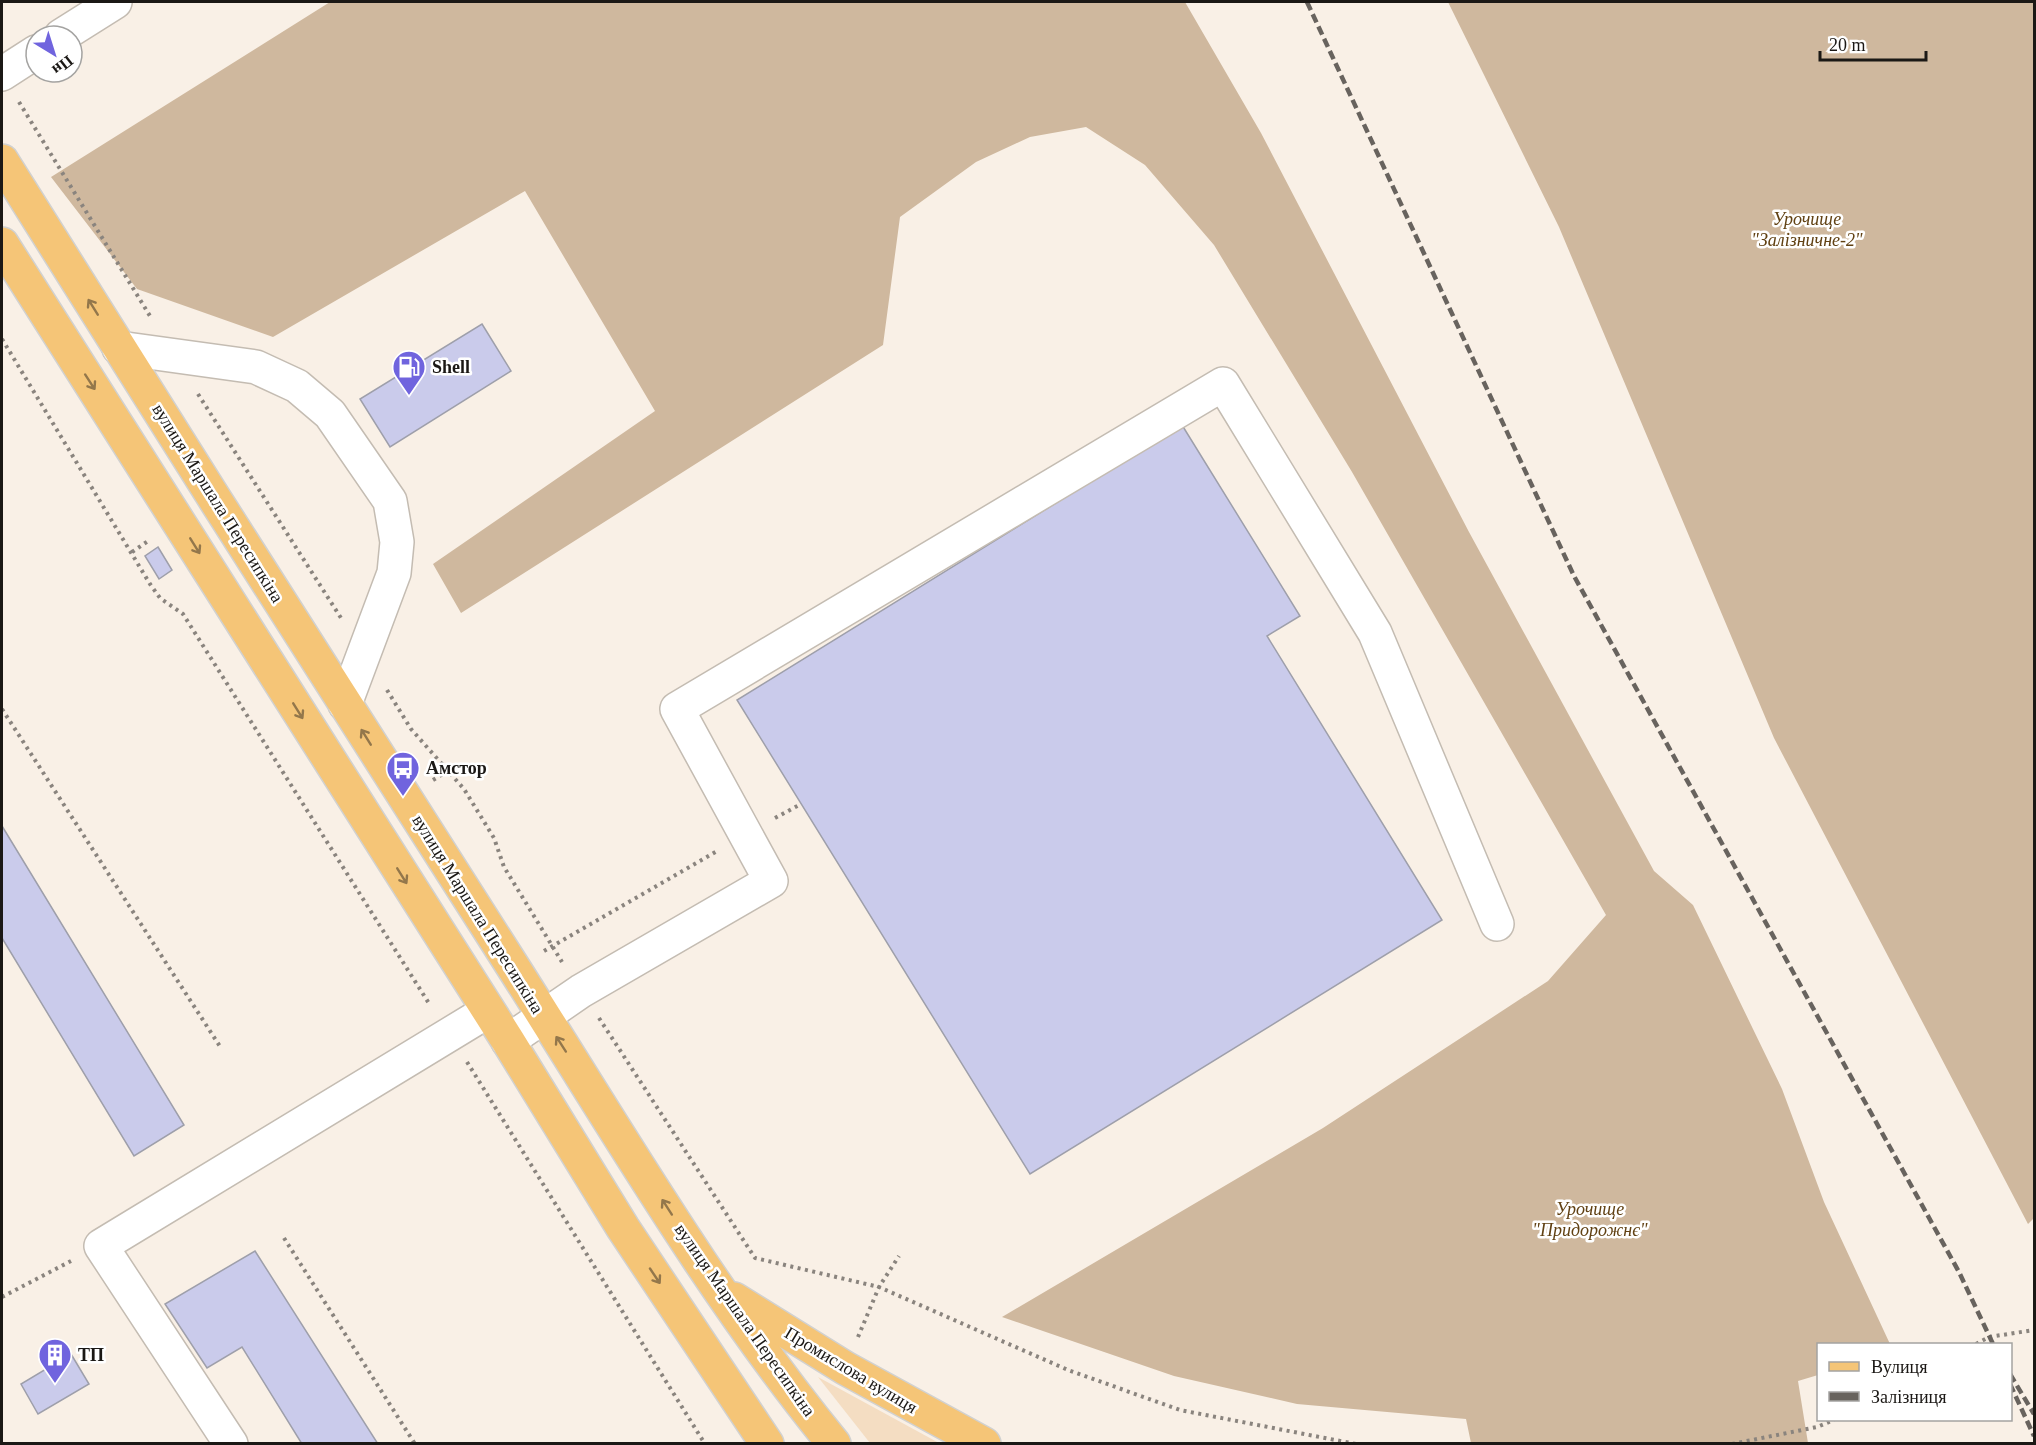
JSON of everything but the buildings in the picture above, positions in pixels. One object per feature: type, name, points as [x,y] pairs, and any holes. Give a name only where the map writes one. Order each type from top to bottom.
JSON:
[{"type":"main road","name":"вулиця Маршала Пересипкіна","points":[[2,161],[345,704],[721,1291],[802,1405],[834,1443]]},
{"type":"main road","points":[[2,244],[508,1041],[622,1228],[767,1443]]},
{"type":"main road","name":"Промислова вулиця","points":[[721,1291],[844,1368],[984,1443]]},
{"type":"street","points":[[80,24],[115,2]]},
{"type":"street","points":[[2,74],[24,60]]},
{"type":"street","points":[[119,348],[256,367],[297,386],[330,414],[390,501],[397,542],[394,573],[345,704]]},
{"type":"street","points":[[508,1041],[581,991],[771,881],[677,709],[1223,384],[1374,633],[1497,924]]},
{"type":"street","points":[[231,1443],[101,1246],[488,1011]]},
{"type":"path","points":[[2,74],[174,355],[411,729],[464,789],[495,838],[504,867],[551,946],[755,1258],[879,1287],[1068,1370],[1180,1410],[1356,1443]]},
{"type":"path","points":[[2,339],[150,584],[160,598],[183,614],[436,1015]]},
{"type":"path","points":[[2,709],[221,1048]]},
{"type":"path","points":[[516,972],[551,946],[801,804]]},
{"type":"path","points":[[462,1055],[705,1443]]},
{"type":"path","points":[[284,1238],[415,1443]]},
{"type":"path","points":[[2,1297],[101,1246]]},
{"type":"path","points":[[844,1368],[879,1287],[899,1256]]},
{"type":"path","points":[[1978,1343],[1989,1337],[2034,1330]]},
{"type":"path","points":[[1732,1443],[1817,1427],[1830,1421]]},
{"type":"shaded area","points":[[818,1377],[939,1443],[870,1443]]},
{"type":"green space","name":"Урочище \"Придорожнє\"","points":[[330,2],[1185,2],[1261,133],[1469,532],[1654,871],[1693,905],[1782,1089],[1824,1202],[1890,1343],[1817,1343],[1817,1375],[1798,1381],[1808,1443],[1471,1443],[1466,1419],[1297,1404],[1174,1376],[1002,1317],[1323,1128],[1548,981],[1606,915],[1352,472],[1214,245],[1145,165],[1086,127],[1030,137],[976,162],[900,217],[883,345],[461,613],[433,564],[655,411],[525,191],[273,337],[137,289],[51,177]]},
{"type":"green space","name":"Урочище \"Залізничне-2\"","points":[[1448,2],[2034,2],[2034,1218],[2028,1224],[1774,738],[1559,227]]},
{"type":"railway","points":[[1307,2],[1574,576],[1959,1272],[1993,1343]]},
{"type":"railway","points":[[2012,1377],[2034,1414]]},
{"type":"railway","points":[[2012,1388],[2034,1436]]},
{"type":"place","name":"Shell","points":[[409,396]]},
{"type":"place","name":"Амстор","points":[[403,797]]},
{"type":"place","name":"ТП","points":[[55,1384]]}]
